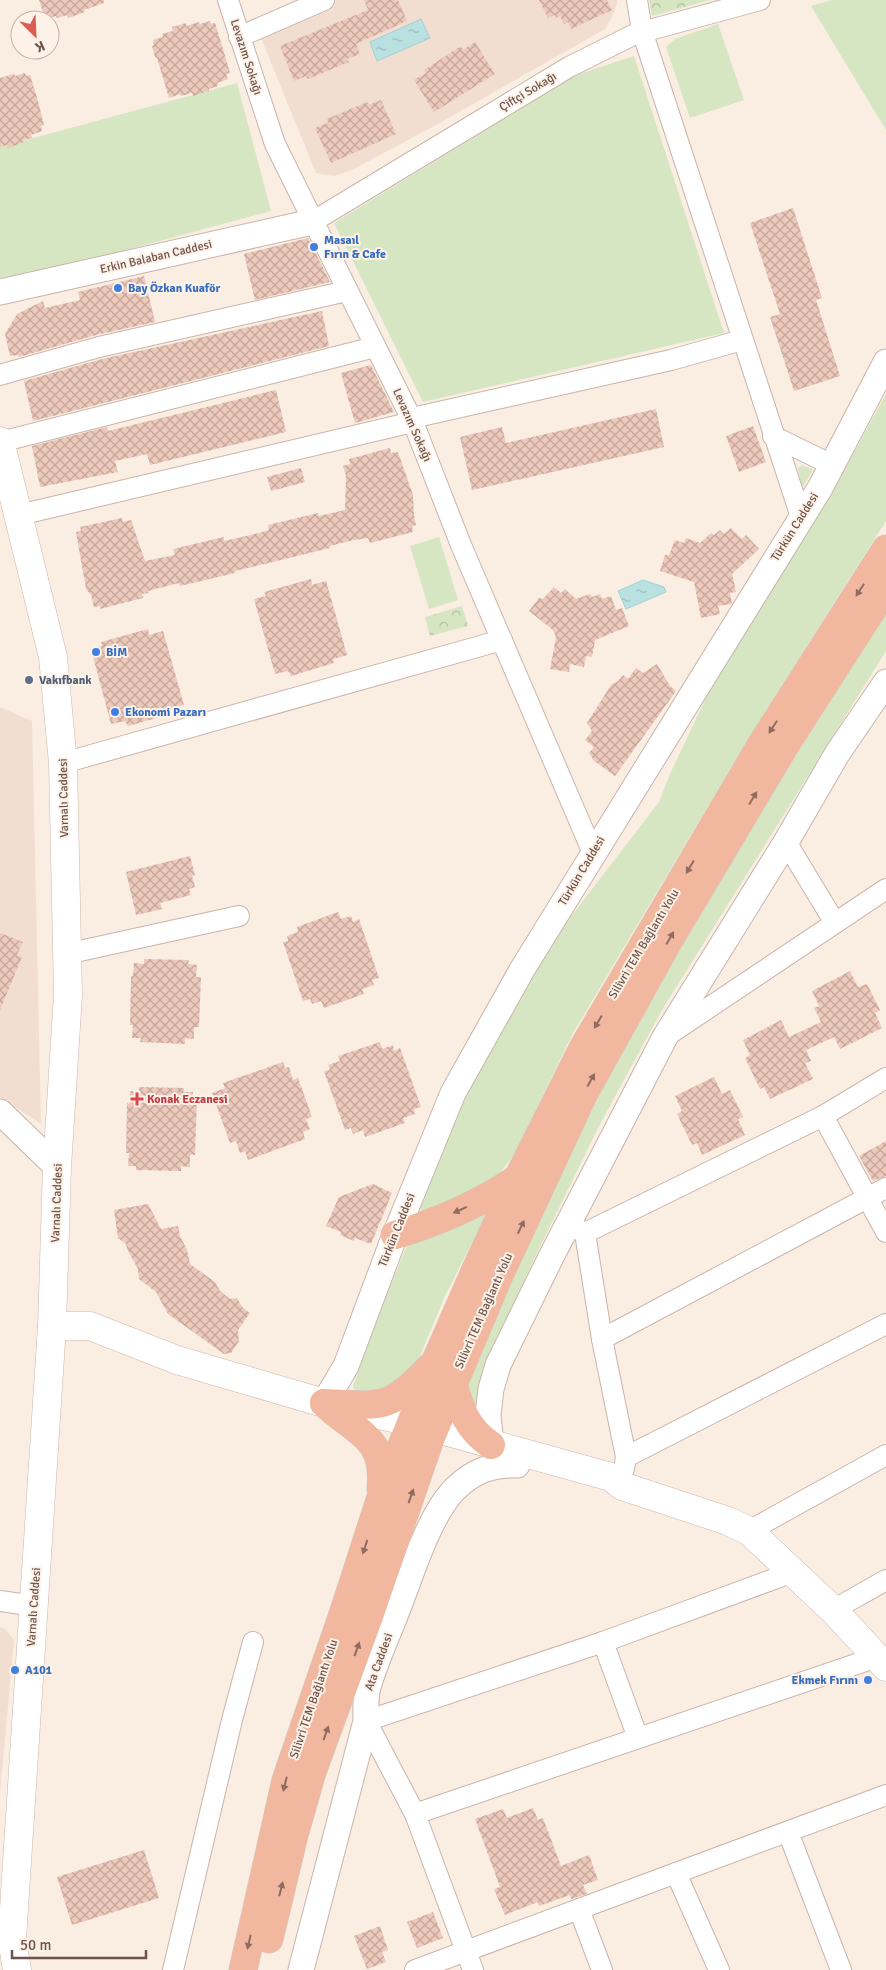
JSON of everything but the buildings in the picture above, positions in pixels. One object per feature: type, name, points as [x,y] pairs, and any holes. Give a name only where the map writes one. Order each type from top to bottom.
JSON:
[{"type":"highway","name":"Silivri TEM Bağlantı Yolu","points":[[437,1358],[518,1178],[584,1046],[761,745],[886,549]]},
{"type":"highway","name":"Silivri TEM Bağlantı Yolu","points":[[243,1970],[286,1780],[380,1500],[421,1432],[453,1384],[498,1278],[583,1095],[669,940],[784,746],[886,588]]},
{"type":"highway","points":[[394,1235],[422,1227],[490,1197],[518,1178]]},
{"type":"highway","points":[[324,1403],[370,1406],[386,1403],[409,1389],[437,1358]]},
{"type":"highway","points":[[421,1432],[437,1358]]},
{"type":"highway","points":[[453,1384],[462,1410],[473,1431],[491,1444]]},
{"type":"highway","points":[[324,1403],[339,1417],[370,1440],[374,1446],[382,1466],[380,1500]]},
{"type":"highway","name":"Silivri TEM Bağlantı Yolu","points":[[262,1970],[294,1835],[312,1772],[368,1619],[421,1432]]},
{"type":"main road","name":"Varnalı Caddesi","points":[[0,441],[53,657],[64,763],[68,995],[58,1167],[52,1326],[12,1939],[16,1970]]},
{"type":"main road","points":[[52,1326],[90,1326],[177,1360],[421,1432],[517,1464],[607,1489],[622,1486]]},
{"type":"main road","points":[[421,1432],[491,1444],[611,1477],[622,1486],[728,1521],[748,1532],[793,1572],[881,1662]]},
{"type":"street","name":"Levazım Sokağı","points":[[228,0],[275,144],[312,222],[412,420],[461,545],[593,853]]},
{"type":"street","points":[[239,37],[324,0]]},
{"type":"street","points":[[637,0],[642,31],[801,517]]},
{"type":"street","name":"Çiftçi Sokağı","points":[[312,222],[569,67],[642,31],[760,0]]},
{"type":"street","name":"Erkin Balaban Caddesi","points":[[0,292],[312,222]]},
{"type":"street","points":[[0,375],[99,347],[347,291]]},
{"type":"street","points":[[18,515],[671,360],[742,340]]},
{"type":"street","points":[[0,441],[375,346]]},
{"type":"street","name":"Türkün Caddesi","points":[[324,1403],[346,1366],[394,1235],[453,1094],[524,968],[593,853],[832,465],[886,362]]},
{"type":"street","points":[[773,436],[832,465]]},
{"type":"street","points":[[64,763],[502,640]]},
{"type":"street","points":[[491,1444],[488,1415],[491,1389],[498,1365],[576,1229],[666,1037],[786,842],[837,754],[886,682]]},
{"type":"street","points":[[786,842],[835,923]]},
{"type":"street","points":[[666,1037],[886,889]]},
{"type":"street","points":[[66,954],[239,916]]},
{"type":"street","points":[[576,1229],[823,1116],[886,1078]]},
{"type":"street","points":[[0,1112],[58,1167]]},
{"type":"street","points":[[823,1116],[886,1232]]},
{"type":"street","points":[[602,1339],[886,1188]]},
{"type":"street","points":[[576,1229],[602,1339],[626,1457],[622,1486]]},
{"type":"street","points":[[626,1457],[886,1324]]},
{"type":"street","points":[[748,1532],[886,1455]]},
{"type":"street","name":"Ata Caddesi","points":[[301,1970],[366,1721],[367,1688],[427,1536],[445,1500],[475,1472],[492,1466],[517,1464]]},
{"type":"street","points":[[473,1970],[415,1814],[366,1721],[603,1642],[793,1572]]},
{"type":"street","points":[[832,1610],[886,1580]]},
{"type":"street","points":[[0,1601],[34,1606]]},
{"type":"street","points":[[173,1970],[229,1730],[253,1642]]},
{"type":"street","points":[[603,1642],[638,1738]]},
{"type":"street","points":[[415,1814],[638,1738],[881,1662]]},
{"type":"street","points":[[415,1970],[886,1795]]},
{"type":"street","points":[[788,1832],[841,1970]]},
{"type":"street","points":[[676,1873],[719,1970]]},
{"type":"street","points":[[579,1909],[602,1970]]},
{"type":"shaded area","points":[[335,0],[617,0],[617,4],[605,29],[436,125],[352,170],[334,176],[316,173],[259,33]]},
{"type":"shaded area","points":[[0,707],[32,721],[41,1124],[0,1097]]},
{"type":"shaded area","points":[[0,1627],[4,1628],[14,1640],[0,1794]]},
{"type":"green space","points":[[649,0],[710,0],[652,16]]},
{"type":"green space","points":[[832,0],[886,0],[886,130],[811,6]]},
{"type":"green space","points":[[718,24],[744,100],[690,118],[666,47],[675,39]]},
{"type":"green space","points":[[634,56],[724,333],[423,402],[334,223],[576,75]]},
{"type":"green space","points":[[237,83],[271,211],[0,284],[0,147]]},
{"type":"green space","points":[[886,394],[886,521],[749,737],[573,1033],[514,1155],[499,1174],[479,1191],[425,1213],[417,1207],[498,1025],[536,962],[659,802],[670,774],[720,668],[846,467]]},
{"type":"green space","points":[[802,465],[813,470],[802,488],[798,468]]},
{"type":"green space","points":[[439,537],[458,600],[429,609],[410,546]]},
{"type":"green space","points":[[462,606],[468,626],[430,636],[425,617]]},
{"type":"green space","points":[[886,611],[886,651],[662,1010],[599,1126],[534,1259],[510,1314],[480,1389],[474,1420],[464,1387],[604,1074],[723,872]]},
{"type":"green space","points":[[485,1215],[445,1296],[415,1368],[405,1383],[357,1398],[353,1386],[384,1301],[406,1248],[422,1235],[471,1216]]},
{"type":"water","points":[[421,19],[430,38],[377,61],[370,42]]},
{"type":"water","points":[[643,580],[664,587],[666,592],[626,609],[618,591]]},
{"type":"place","name":"Masaıl Fırın & Cafe","points":[[314,247]]},
{"type":"place","name":"Bay Özkan Kuaför","points":[[118,288]]},
{"type":"place","name":"BİM","points":[[96,652]]},
{"type":"place","name":"Vakıfbank","points":[[29,680]]},
{"type":"place","name":"Ekonomi Pazarı","points":[[115,712]]},
{"type":"place","name":"Konak Eczanesi","points":[[137,1099]]},
{"type":"place","name":"A101","points":[[15,1670]]},
{"type":"place","name":"Ekmek Fırını","points":[[868,1680]]}]
